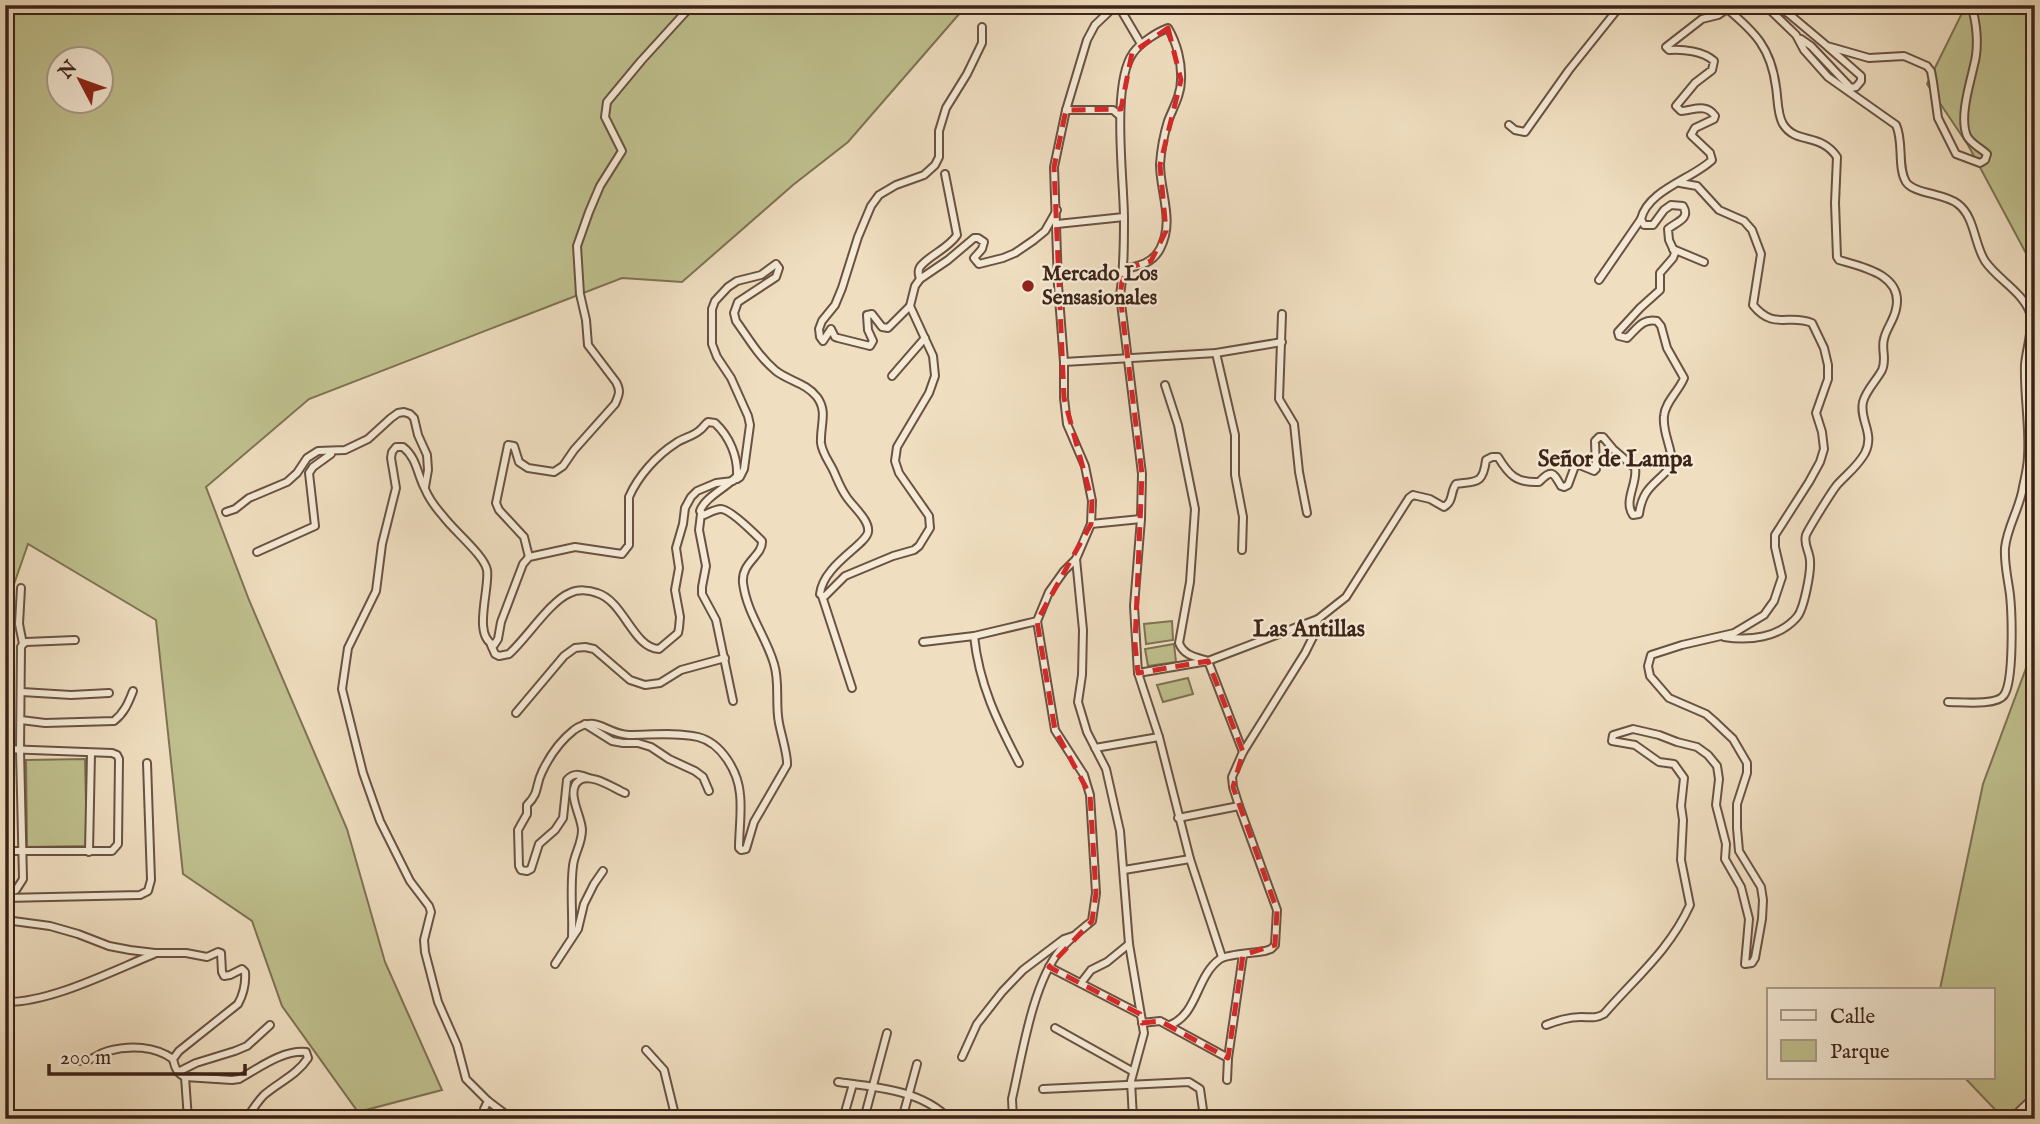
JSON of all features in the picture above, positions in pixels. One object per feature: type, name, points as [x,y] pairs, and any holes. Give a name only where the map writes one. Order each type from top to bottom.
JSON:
[{"type":"street","points":[[529,557],[524,537],[499,510],[496,503],[508,445],[514,446],[519,462],[528,468],[554,472],[563,466],[615,404],[619,395],[620,389],[616,382],[588,345],[580,294],[577,246],[600,186],[622,151],[607,121],[606,106],[641,61],[692,5]]},
{"type":"street","points":[[1013,1119],[1012,1099],[1035,1003],[1049,967],[1060,950],[1092,920],[1096,893],[1090,795],[1084,775],[1055,730],[1037,621],[1049,592],[1076,559],[1091,524],[1092,501],[1090,482],[1068,424],[1064,398],[1054,167],[1066,110],[1087,40],[1096,25],[1117,5],[1141,44]]},
{"type":"street","points":[[1509,125],[1522,132],[1528,129],[1569,70],[1621,5]]},
{"type":"street","points":[[1665,5],[1678,5]]},
{"type":"street","points":[[1765,5],[1811,46],[1851,88],[1856,87],[1861,76],[1775,5]]},
{"type":"street","points":[[1827,46],[1869,58],[1904,56],[1927,66],[1931,72],[1938,118],[1952,148],[1956,153],[1980,163],[1985,160],[1987,154],[1970,140],[1965,126],[1968,86],[1977,47],[1971,5]]},
{"type":"street","points":[[1599,280],[1641,219],[1642,213],[1657,195],[1712,160],[1710,153],[1691,133],[1695,128],[1714,119],[1713,112],[1705,108],[1681,111],[1676,106],[1695,83],[1712,70],[1714,63],[1704,55],[1669,50],[1666,47],[1702,19],[1718,15],[1725,7],[1756,34],[1761,42],[1775,78],[1783,125],[1797,136],[1824,143],[1837,157],[1837,257],[1839,260],[1865,267],[1887,279],[1893,286],[1896,310],[1882,345],[1884,366],[1863,400],[1862,413],[1870,435],[1866,451],[1836,486],[1806,535],[1805,545],[1810,561],[1805,599],[1799,615],[1773,635],[1736,639],[1722,637]]},
{"type":"street","points":[[982,27],[982,43],[946,108],[939,131],[939,157],[935,165],[924,175],[896,184],[879,195],[871,206],[835,305],[819,329],[822,341],[831,329],[838,338],[870,346],[873,341],[868,330],[867,315],[872,314],[882,327],[888,328],[910,306],[915,286],[920,279],[974,238],[984,242],[974,258],[979,264],[1003,258],[1016,253],[1045,231],[1056,210]]},
{"type":"street","points":[[1124,269],[1151,261],[1160,250],[1166,231],[1161,153],[1181,80],[1179,57],[1168,28],[1141,44],[1132,53],[1122,85],[1120,116],[1124,217],[1124,269],[1120,295],[1142,474],[1134,606],[1135,644],[1138,673],[1159,737],[1178,818],[1222,957]]},
{"type":"street","points":[[1797,35],[1804,50],[1828,77],[1896,125],[1900,132],[1906,181],[1914,189],[1949,198],[1963,208],[1984,261],[2023,300],[2030,312],[2031,324],[2025,364],[2028,455],[2023,490],[2005,544],[2011,610],[2011,663],[2007,689],[2001,699],[1992,702],[1948,702]]},
{"type":"street","points":[[1066,110],[1113,110],[1120,116]]},
{"type":"street","points":[[920,279],[920,267],[942,251],[957,235],[945,174]]},
{"type":"street","points":[[1546,1025],[1563,1019],[1596,1018],[1604,1014],[1651,965],[1670,940],[1690,905],[1681,860],[1684,778],[1674,764],[1659,762],[1635,745],[1612,741],[1611,738],[1617,732],[1633,729],[1659,734],[1697,747],[1717,766],[1719,779],[1716,805],[1724,833],[1725,859],[1741,887],[1749,919],[1745,964],[1752,963],[1755,958],[1762,919],[1761,887],[1739,851],[1737,804],[1747,773],[1747,763],[1733,739],[1706,714],[1669,698],[1650,676],[1648,666],[1651,655],[1722,637],[1749,626],[1764,615],[1774,601],[1782,577],[1775,535],[1809,482],[1824,449],[1816,413],[1828,379],[1828,365],[1824,348],[1812,323],[1768,318],[1754,305],[1760,254],[1759,245],[1747,223],[1718,210],[1697,186],[1679,183]]},
{"type":"street","points":[[1138,673],[1208,661],[1318,619],[1346,597],[1409,498],[1413,495],[1430,499],[1444,507],[1453,498],[1456,484],[1480,479],[1484,475],[1486,460],[1492,457],[1498,457],[1512,477],[1539,482],[1551,473],[1564,487],[1568,485],[1577,464],[1594,471],[1596,469],[1595,441],[1604,437],[1637,472],[1630,493],[1630,511],[1633,515],[1639,514],[1641,499],[1672,465],[1664,415],[1669,401],[1679,390],[1684,378],[1667,348],[1657,321],[1641,324],[1627,338],[1619,336],[1618,332],[1661,290],[1660,273],[1675,253],[1667,234],[1668,229],[1681,222],[1686,211],[1683,206],[1671,205],[1653,225],[1644,225],[1641,219]]},
{"type":"street","points":[[1057,224],[1124,217]]},
{"type":"street","points":[[1673,249],[1704,262]]},
{"type":"street","points":[[512,1119],[488,1101],[466,1079],[457,1045],[438,1002],[425,952],[424,940],[431,912],[410,881],[380,821],[363,774],[342,689],[348,648],[376,591],[382,544],[396,488],[391,458],[393,452],[400,446],[406,449],[415,461],[425,489],[454,531],[484,560],[488,576],[483,630],[495,654],[509,654],[563,597],[579,591],[594,592],[606,597],[644,644],[659,649],[679,628],[680,617],[675,590],[679,568],[676,548],[685,508],[697,491],[716,483],[734,480],[740,477],[744,470],[750,425],[712,344],[712,309],[715,301],[728,287],[737,281],[761,275],[776,264],[779,268],[776,277],[740,299],[735,317],[763,360],[779,373],[802,384],[814,393],[821,403],[825,418],[822,430],[823,451],[848,500],[867,525],[868,533],[864,540],[840,560],[819,591],[852,688]]},
{"type":"street","points":[[822,596],[828,594],[836,582],[845,576],[914,550],[930,528],[929,516],[896,466],[895,454],[901,439],[933,385],[936,367],[910,306]]},
{"type":"street","points":[[1282,314],[1279,399],[1294,424],[1307,513]]},
{"type":"street","points":[[892,376],[925,338]]},
{"type":"street","points":[[1064,362],[1216,354],[1282,342]]},
{"type":"street","points":[[1216,354],[1235,435],[1235,475],[1243,517],[1242,550]]},
{"type":"street","points":[[1165,386],[1178,425],[1195,509],[1190,582],[1179,643],[1182,651],[1208,661]]},
{"type":"street","points":[[226,512],[235,509],[249,498],[287,482],[307,458],[318,451],[345,450],[368,439],[398,413],[404,412],[414,418],[427,455],[425,489]]},
{"type":"street","points":[[491,645],[496,644],[501,622],[523,564],[529,557],[575,547],[616,554],[626,550],[629,545],[628,511],[632,489],[663,452],[698,432],[708,422],[715,423],[732,448],[737,469],[734,480],[700,509],[699,530],[706,566],[702,594],[716,620],[733,701]]},
{"type":"street","points":[[257,552],[315,526],[309,473],[313,467],[336,451]]},
{"type":"street","points":[[625,793],[577,774],[571,776],[567,780],[561,822],[540,844],[531,869],[522,870],[519,866],[519,830],[527,814],[527,805],[535,797],[541,774],[560,742],[585,724],[593,723],[625,735],[697,737],[717,747],[736,778],[740,794],[741,850],[746,849],[754,822],[782,776],[788,758],[783,747],[777,713],[778,677],[743,586],[745,567],[761,549],[762,543],[726,510],[720,509],[704,516],[701,514]]},
{"type":"street","points":[[1091,524],[1141,519]]},
{"type":"street","points":[[1076,559],[1083,630],[1082,675],[1078,702],[1087,732],[1106,769],[1113,795],[1120,831],[1129,944],[1144,1033],[1132,1070],[1133,1119]]},
{"type":"street","points":[[5,896],[16,890],[23,879],[20,750],[23,644],[19,624],[21,588]]},
{"type":"street","points":[[1170,1025],[1182,1018],[1191,1006],[1203,977],[1222,957],[1271,949],[1275,945],[1277,910],[1239,806],[1233,777],[1243,752],[1305,653],[1315,633],[1318,619]]},
{"type":"street","points":[[923,642],[974,636],[1037,621]]},
{"type":"street","points":[[974,636],[982,684],[1019,763]]},
{"type":"street","points":[[23,644],[75,640]]},
{"type":"street","points":[[516,713],[564,656],[575,648],[594,649],[630,680],[645,685],[660,683],[681,670],[725,658]]},
{"type":"street","points":[[1208,661],[1243,752]]},
{"type":"street","points":[[21,720],[45,723],[114,721],[122,715],[133,691]]},
{"type":"street","points":[[22,692],[71,695],[109,693]]},
{"type":"street","points":[[585,724],[612,740],[651,747],[703,777],[709,791]]},
{"type":"street","points":[[1095,748],[1159,737]]},
{"type":"street","points":[[5,749],[112,753],[119,759],[118,844],[107,852],[5,851]]},
{"type":"street","points":[[89,852],[91,753]]},
{"type":"street","points":[[5,896],[140,895],[148,891],[151,880],[148,762]]},
{"type":"street","points":[[572,936],[573,862],[582,829],[573,791],[579,781],[589,778]]},
{"type":"street","points":[[1178,818],[1239,806]]},
{"type":"street","points":[[1124,870],[1190,859]]},
{"type":"street","points":[[555,964],[578,929],[584,904],[603,871]]},
{"type":"street","points":[[5,917],[13,921],[50,926],[109,946],[207,957],[218,952],[221,953],[224,976],[242,969],[245,972],[242,996],[238,1004],[179,1051],[173,1059]]},
{"type":"street","points":[[962,1057],[977,1024],[1002,992],[1023,971],[1064,939],[1075,936]]},
{"type":"street","points":[[1081,983],[1086,974],[1107,962],[1129,944]]},
{"type":"street","points":[[5,1002],[60,992],[155,953]]},
{"type":"street","points":[[1227,1080],[1243,955]]},
{"type":"street","points":[[1049,967],[1140,1014]]},
{"type":"street","points":[[1142,1023],[1160,1021],[1170,1025],[1228,1058]]},
{"type":"street","points":[[178,1072],[247,1046],[270,1025]]},
{"type":"street","points":[[1055,1028],[1132,1070]]},
{"type":"street","points":[[864,1119],[887,1033]]},
{"type":"street","points":[[77,1061],[89,1061],[107,1051],[145,1047],[163,1051],[173,1059],[175,1069],[185,1077],[239,1079],[273,1060],[306,1052],[306,1062],[263,1096],[246,1119]]},
{"type":"street","points":[[646,1050],[664,1070],[676,1119]]},
{"type":"street","points":[[902,1119],[917,1064]]},
{"type":"street","points":[[185,1077],[188,1119]]},
{"type":"street","points":[[838,1082],[909,1095],[933,1105],[948,1119]]},
{"type":"street","points":[[1043,1088],[1189,1082],[1200,1089],[1204,1117],[1182,1119]]},
{"type":"street","points":[[843,1119],[853,1084]]},
{"type":"street","points":[[2011,1119],[2035,1096]]},
{"type":"street","points":[[484,1119],[484,1109],[488,1101]]},
{"type":"street","points":[[2023,1119],[2035,1104]]},
{"type":"highlighted area","points":[[1168,28],[1181,80],[1160,165],[1166,231],[1151,261],[1124,269],[1120,295],[1142,474],[1135,644],[1138,673],[1208,661],[1243,752],[1233,787],[1277,910],[1275,945],[1243,955],[1228,1058],[1160,1021],[1142,1023],[1140,1014],[1049,967],[1092,921],[1096,893],[1090,795],[1055,730],[1037,621],[1091,524],[1092,501],[1064,398],[1054,167],[1058,141],[1066,110],[1121,109],[1132,53]]},
{"type":"green space","points":[[15,5],[967,5],[848,142],[793,185],[682,282],[622,278],[309,399],[206,487],[249,600],[347,829],[385,962],[442,1090],[358,1112],[282,1006],[252,921],[183,874],[156,620],[28,544],[5,610],[5,20]]},
{"type":"green space","points":[[1966,5],[2035,5],[2035,270],[1968,145],[1927,84]]},
{"type":"green space","points":[[1172,621],[1173,640],[1146,644],[1144,624]]},
{"type":"green space","points":[[1174,644],[1176,662],[1148,666],[1145,649]]},
{"type":"green space","points":[[2035,644],[2035,1119],[2004,1119],[1965,1078],[1994,1078],[1994,988],[1940,988],[1983,784]]},
{"type":"green space","points":[[1188,678],[1193,694],[1163,702],[1157,685]]},
{"type":"green space","points":[[85,759],[87,846],[27,847],[26,760]]},
{"type":"place","name":"Mercado Los Sensasionales","points":[[1028,286]]},
{"type":"district","name":"Señor de Lampa","points":[[1615,459]]},
{"type":"district","name":"Las Antillas","points":[[1309,629]]}]
